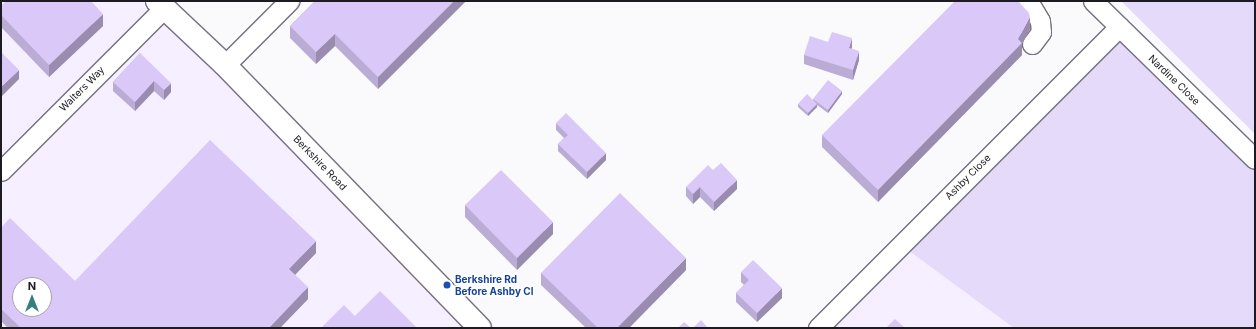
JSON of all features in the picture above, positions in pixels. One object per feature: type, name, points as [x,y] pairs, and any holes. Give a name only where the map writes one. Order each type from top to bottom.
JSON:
[{"type":"main road","name":"Berkshire Road","points":[[160,4],[225,65],[480,328]]},
{"type":"street","points":[[225,65],[289,1]]},
{"type":"street","points":[[1028,1],[1040,21],[1041,32],[1032,44]]},
{"type":"street","name":"Nardine Close","points":[[1093,1],[1255,159]]},
{"type":"street","name":"Walters Way","points":[[1,171],[160,4]]},
{"type":"street","name":"Ashby Close","points":[[818,328],[1120,27]]},
{"type":"shaded area","points":[[1,1],[169,1],[496,328],[1,328]]},
{"type":"shaded area","points":[[1121,1],[1255,1],[1255,134]]},
{"type":"shaded area","points":[[1119,27],[1255,159],[1255,328],[1014,328],[901,245]]},
{"type":"shaded area","points":[[900,243],[1015,328],[817,328]]},
{"type":"building","points":[[6,1],[91,1],[103,14],[49,65],[1,15],[1,6]]},
{"type":"building","points":[[315,1],[454,1],[378,77],[335,34],[316,52],[290,26]]},
{"type":"building","points":[[955,1],[1018,1],[1029,13],[1030,17],[1018,39],[1022,43],[878,190],[822,135]]},
{"type":"building","points":[[832,32],[852,38],[849,48],[859,51],[853,70],[804,55],[810,36],[828,42]]},
{"type":"building","points":[[1,52],[19,70],[1,87]]},
{"type":"building","points":[[140,53],[171,83],[164,90],[154,81],[135,102],[113,82]]},
{"type":"building","points":[[828,80],[842,91],[828,110],[813,99]]},
{"type":"building","points":[[807,94],[817,104],[808,113],[798,104]]},
{"type":"building","points":[[566,113],[606,153],[587,172],[558,144],[568,135],[556,123]]},
{"type":"building","points":[[210,140],[316,241],[289,269],[308,287],[269,328],[21,328],[1,309],[1,228],[10,218],[75,281]]},
{"type":"building","points":[[721,163],[737,180],[714,202],[700,187],[693,194],[686,187],[708,165],[713,170]]},
{"type":"building","points":[[501,170],[553,222],[517,258],[465,205]]},
{"type":"building","points":[[620,193],[686,258],[617,328],[598,328],[541,273]]},
{"type":"building","points":[[753,260],[782,288],[757,313],[736,293],[749,280],[741,272]]},
{"type":"building","points":[[380,291],[417,328],[321,328],[344,305],[355,316]]},
{"type":"building","points":[[895,319],[905,328],[886,328]]},
{"type":"building","points":[[701,320],[708,328],[693,328]]},
{"type":"building","points":[[684,322],[691,328],[678,328]]},
{"type":"place","name":"Berkshire Rd Before Ashby Cl","points":[[447,285]]}]
